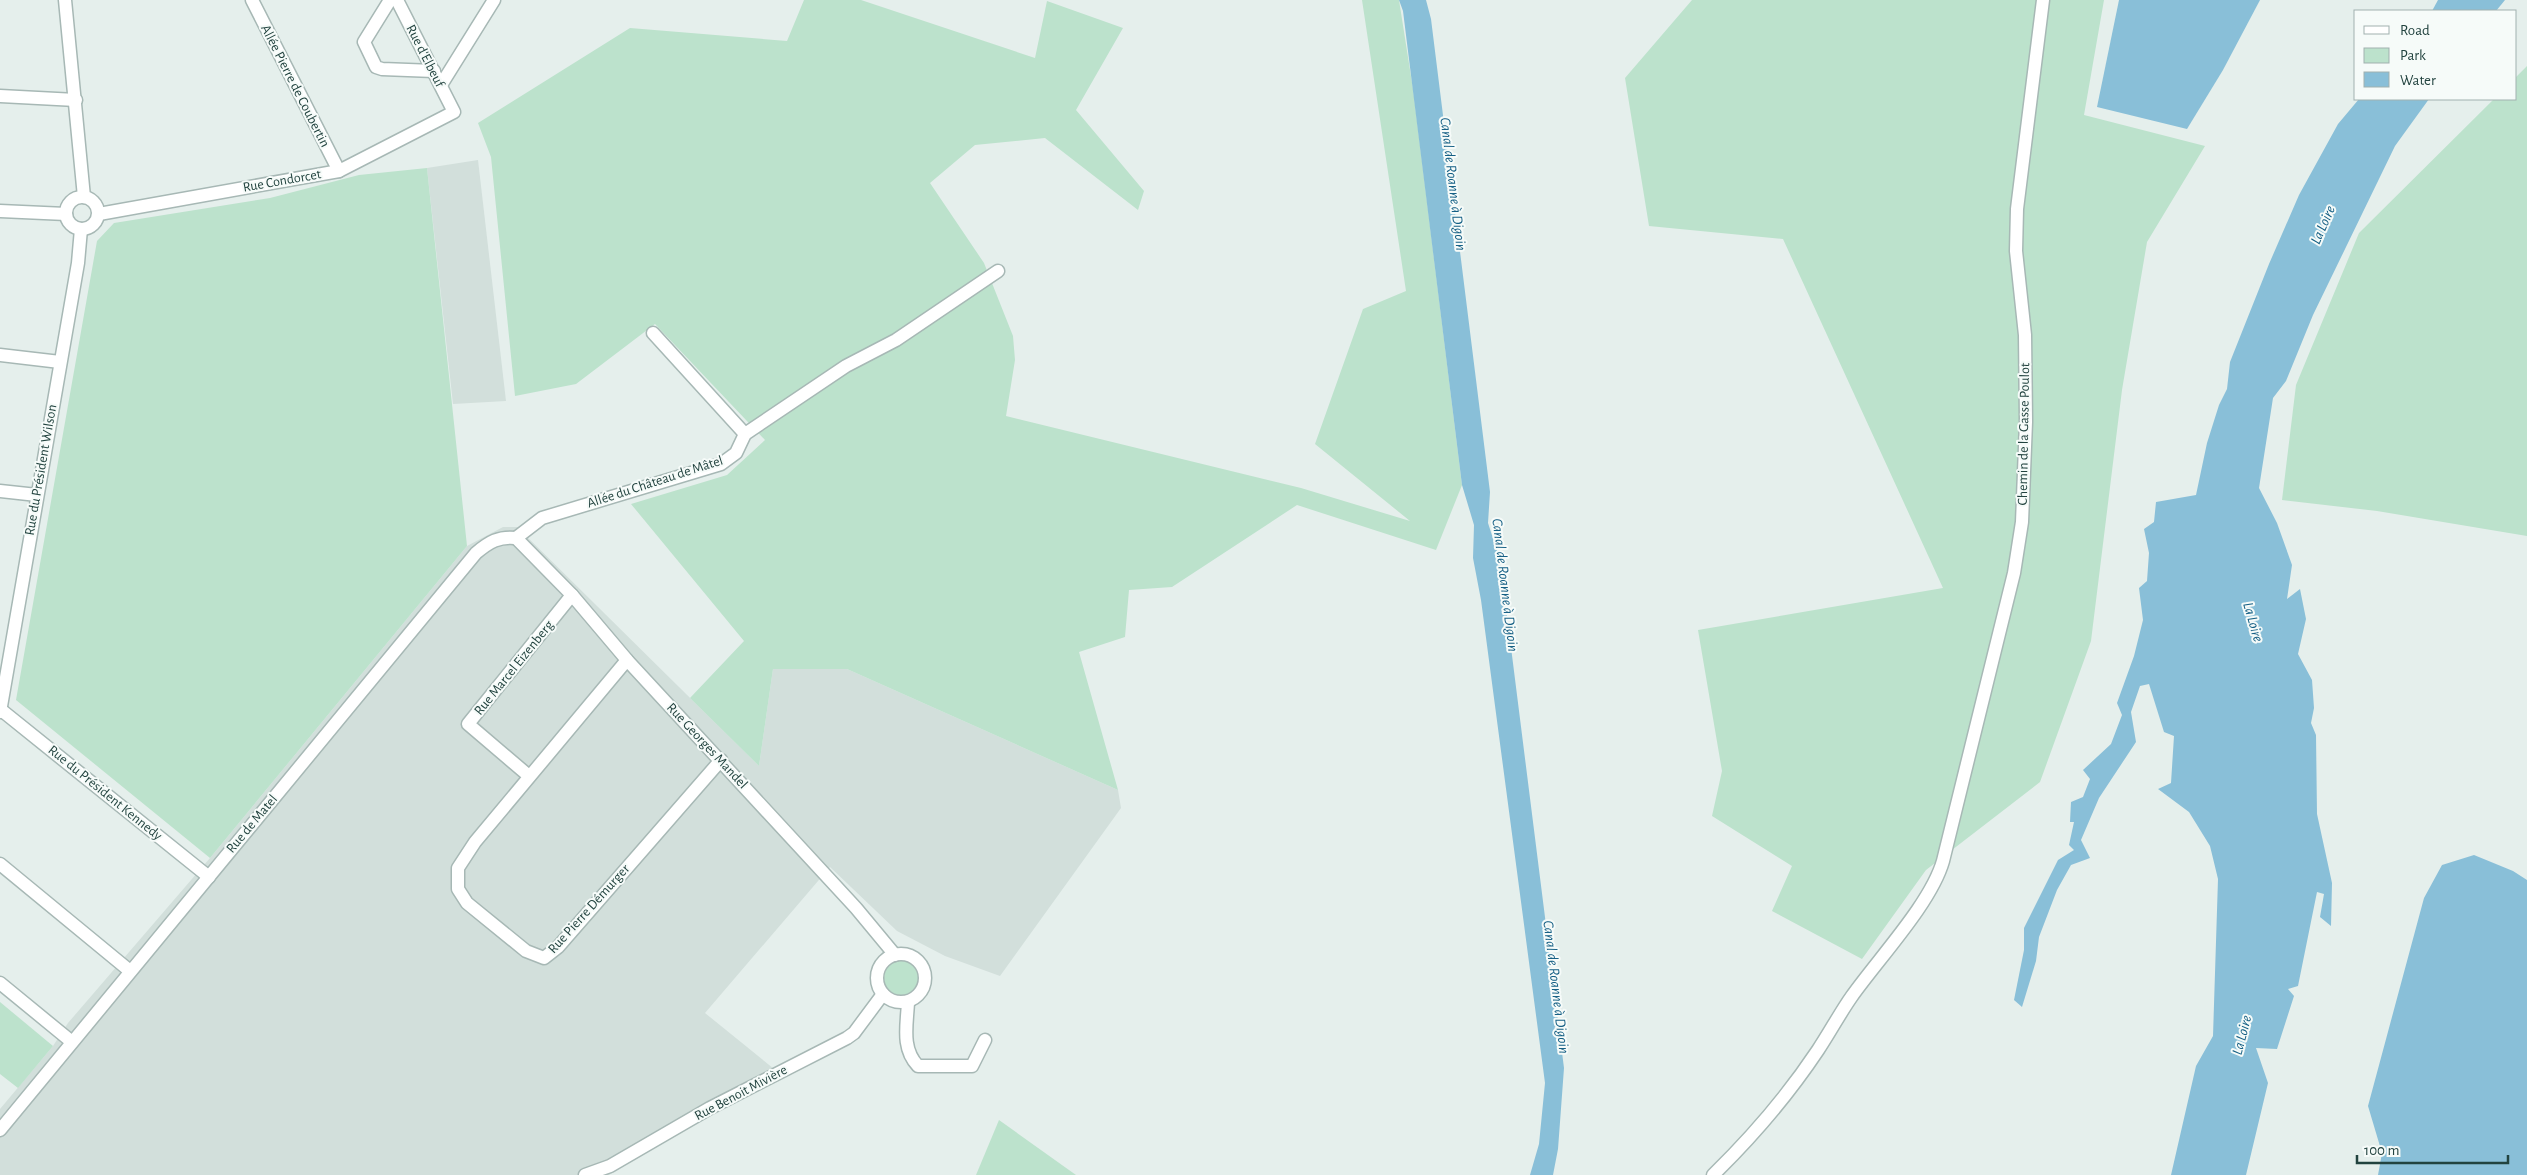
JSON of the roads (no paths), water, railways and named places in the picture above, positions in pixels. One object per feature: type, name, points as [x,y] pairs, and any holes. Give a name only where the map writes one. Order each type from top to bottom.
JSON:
[{"type":"street","points":[[65,0],[84,196]]},
{"type":"street","name":"Allée Pierre de Coubertin","points":[[252,0],[339,171]]},
{"type":"street","points":[[390,0],[364,42],[376,67],[382,70],[434,71]]},
{"type":"street","name":"Rue d'Elbeuf","points":[[396,0],[454,112]]},
{"type":"street","points":[[440,85],[494,0]]},
{"type":"street","name":"Chemin de la Gasse Poulot","points":[[1713,1175],[1752,1135],[1817,1052],[1851,997],[1925,898],[1939,876],[2012,582],[2022,522],[2026,422],[2025,335],[2016,251],[2017,210],[2043,0]]},
{"type":"street","points":[[0,96],[76,100]]},
{"type":"street","name":"Rue Condorcet","points":[[99,214],[339,171],[454,112]]},
{"type":"street","points":[[84,196],[96,204],[99,214],[91,226],[81,229],[73,226],[66,214],[67,208],[73,199],[84,196]]},
{"type":"street","points":[[0,212],[66,214]]},
{"type":"street","name":"Rue du Président Wilson","points":[[0,710],[81,229]]},
{"type":"street","name":"Allée du Château de Mâtel","points":[[516,538],[542,518],[721,464],[736,453],[745,434],[857,361],[896,340],[998,271]]},
{"type":"street","points":[[653,333],[745,434]]},
{"type":"street","points":[[0,355],[60,362]]},
{"type":"street","points":[[0,491],[36,495]]},
{"type":"street","name":"Rue de Matel","points":[[0,1130],[476,553],[489,543],[502,537],[516,538]]},
{"type":"street","name":"Rue Georges Mandel","points":[[516,538],[572,595],[627,660],[856,908],[895,955]]},
{"type":"street","name":"Rue Marcel Eizenberg","points":[[530,776],[468,724],[572,595]]},
{"type":"street","name":"Rue Pierre Démurger","points":[[627,660],[475,842],[458,868],[458,889],[466,903],[526,951],[544,958],[558,947],[721,760]]},
{"type":"street","name":"Rue du Président Kennedy","points":[[0,710],[209,877]]},
{"type":"street","points":[[0,864],[130,971]]},
{"type":"street","points":[[895,955],[912,957],[923,968],[925,985],[921,992],[908,1002],[894,1001],[883,994],[878,982],[880,968],[889,958],[895,955]]},
{"type":"street","points":[[0,983],[72,1042]]},
{"type":"street","name":"Rue Benoit Mivière","points":[[585,1175],[610,1166],[710,1108],[847,1038],[854,1033],[883,994]]},
{"type":"street","points":[[908,1002],[906,1047],[911,1058],[918,1066],[972,1066],[985,1040]]},
{"type":"water","points":[[1399,0],[1426,0],[1431,19],[1490,492],[1488,523],[1500,560],[1564,1068],[1558,1149],[1553,1175],[1530,1175],[1539,1144],[1545,1083],[1481,600],[1473,558],[1474,525],[1462,485],[1403,11]]},
{"type":"water","points":[[2119,0],[2260,0],[2223,70],[2187,129],[2097,107]]},
{"type":"water","points":[[2438,0],[2505,0],[2497,10],[2433,10]]},
{"type":"water","name":"La Loire","points":[[2358,100],[2428,100],[2395,146],[2313,315],[2286,381],[2273,398],[2259,488],[2277,523],[2292,565],[2287,599],[2300,589],[2306,619],[2298,654],[2312,680],[2314,708],[2311,723],[2316,735],[2317,814],[2332,883],[2331,926],[2320,917],[2324,894],[2317,892],[2298,986],[2288,989],[2294,996],[2277,1049],[2256,1048],[2268,1083],[2246,1175],[2171,1175],[2196,1066],[2213,1036],[2218,879],[2210,846],[2189,812],[2158,789],[2171,783],[2174,736],[2164,732],[2149,684],[2140,686],[2131,712],[2136,742],[2099,798],[2081,840],[2090,858],[2071,865],[2057,890],[2039,937],[2036,961],[2022,1007],[2014,1000],[2024,950],[2024,928],[2058,860],[2074,850],[2069,845],[2074,822],[2070,822],[2071,802],[2083,797],[2090,779],[2083,770],[2111,744],[2122,715],[2117,703],[2134,656],[2143,620],[2139,588],[2147,581],[2149,553],[2144,529],[2154,522],[2156,502],[2196,495],[2207,443],[2219,405],[2227,389],[2230,362],[2299,195],[2338,124]]},
{"type":"water","points":[[2474,855],[2513,871],[2527,880],[2527,1175],[2378,1175],[2382,1153],[2368,1106],[2424,898],[2442,865]]},
{"type":"water label","name":"Canal de Roanne à Digoin","points":[[1453,184]]},
{"type":"water label","name":"Canal de Roanne à Digoin","points":[[1505,585]]},
{"type":"water label","name":"Canal de Roanne à Digoin","points":[[1556,987]]}]
